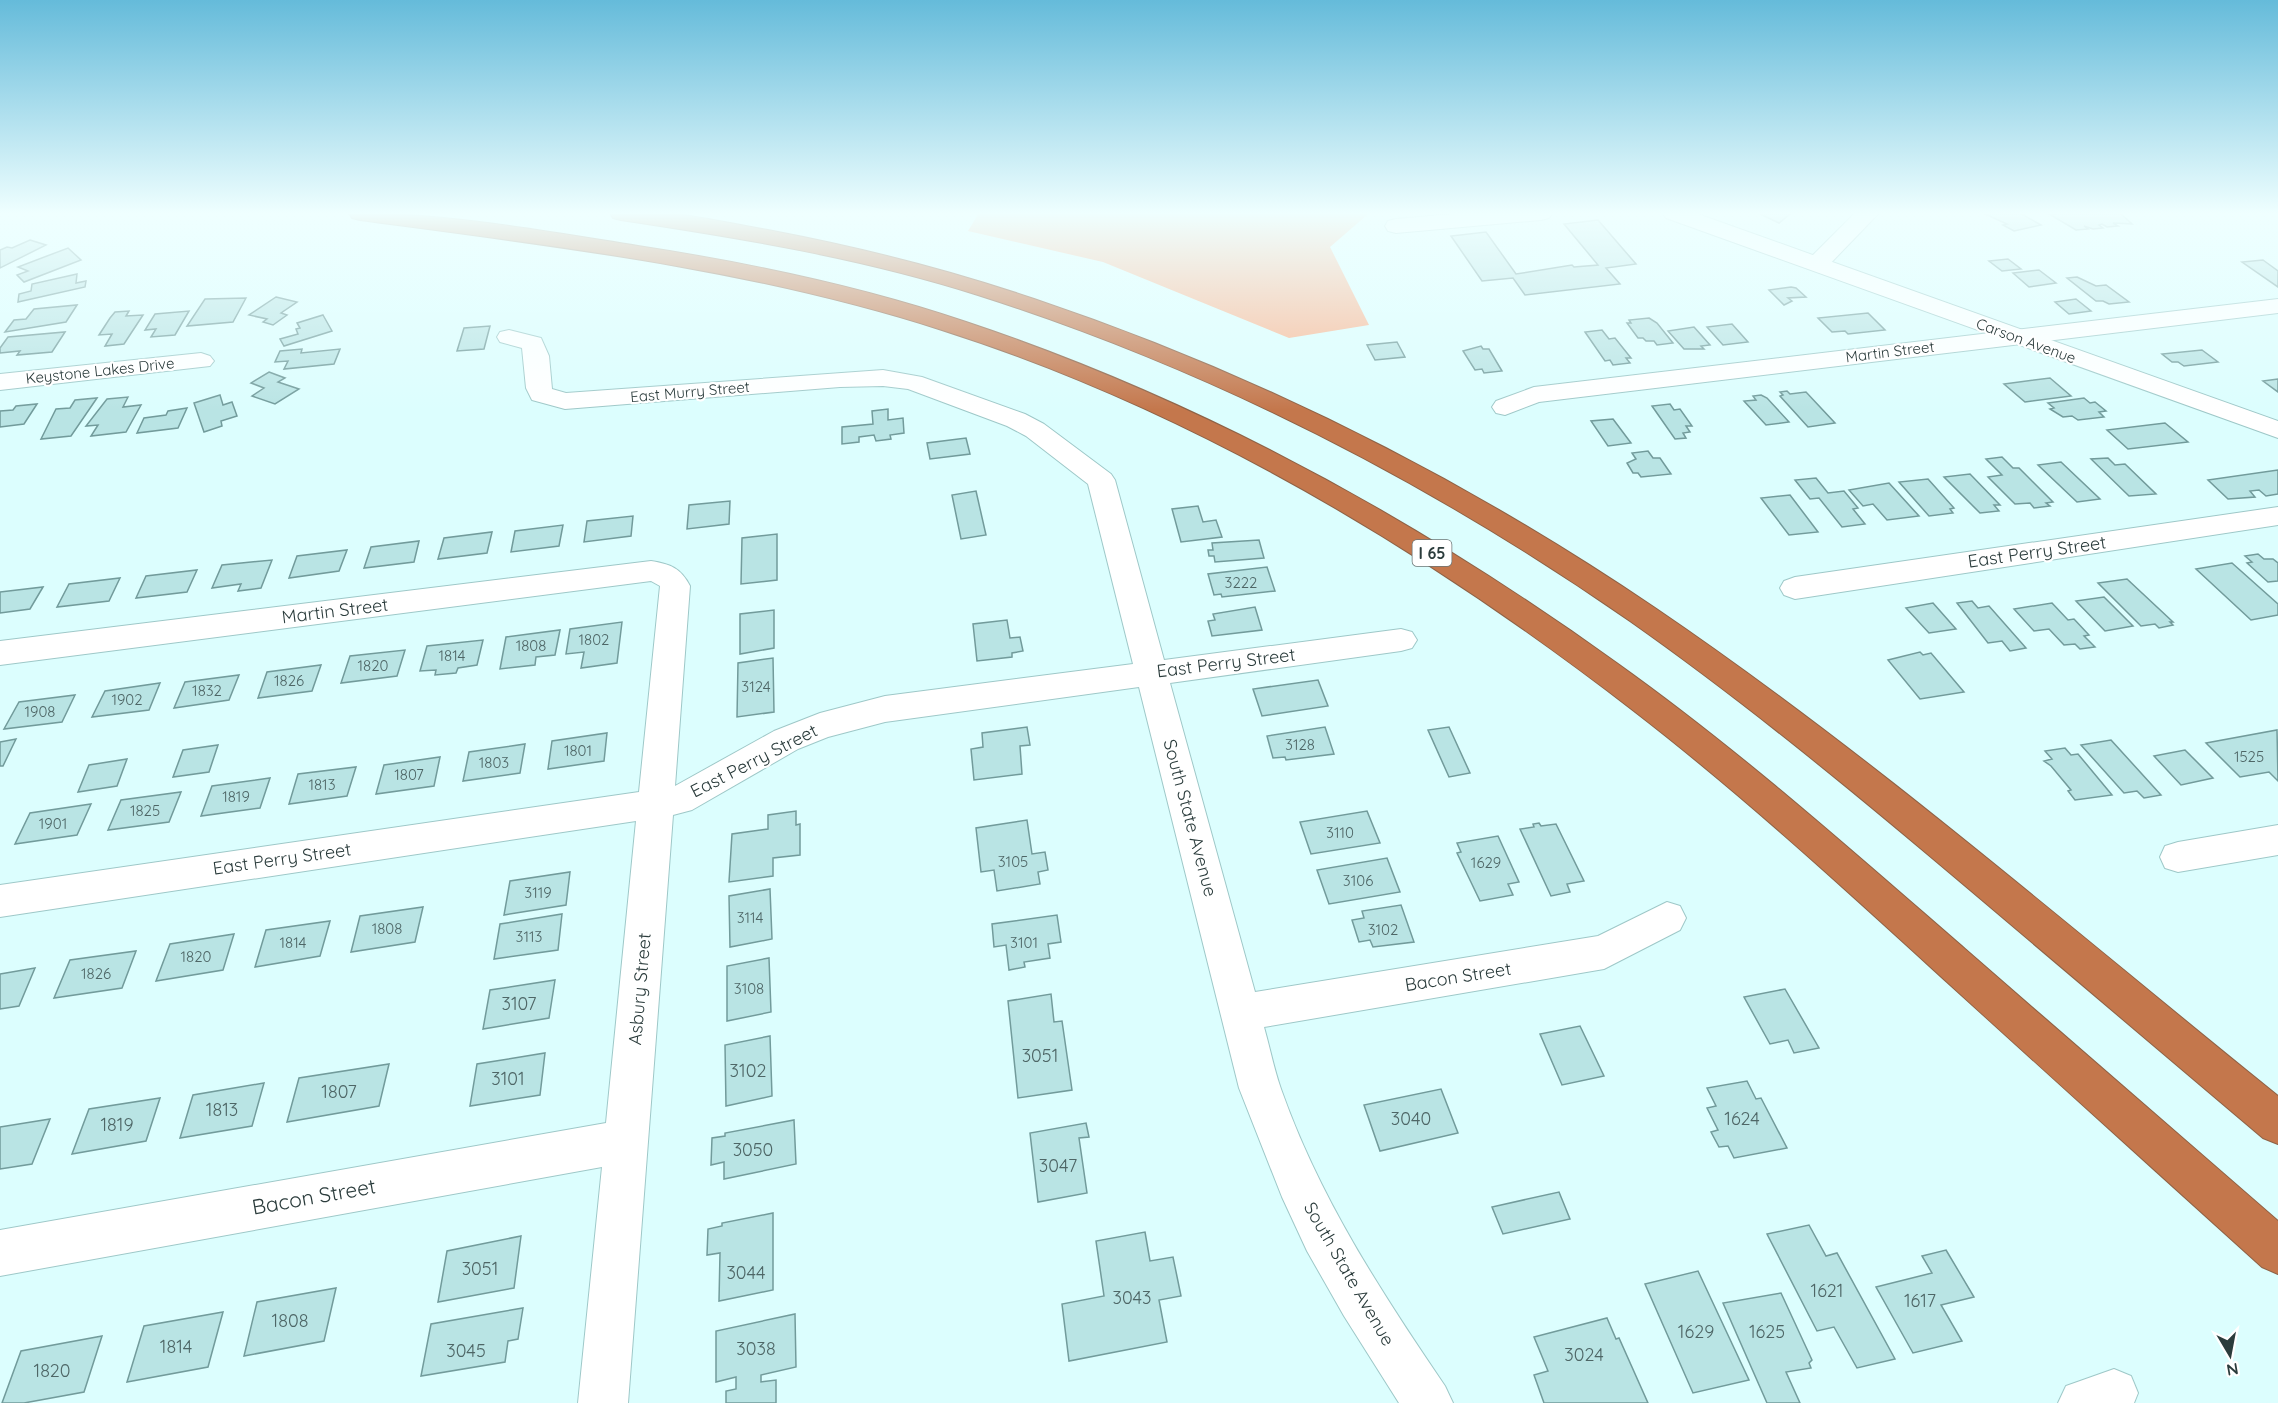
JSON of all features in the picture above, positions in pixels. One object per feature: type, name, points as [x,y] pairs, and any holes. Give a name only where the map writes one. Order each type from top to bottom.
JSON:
[{"type":"highway","name":"I 65","points":[[781,278],[890,306],[1016,347],[1138,396],[1320,487],[1439,558],[1534,621],[1704,748],[1827,851],[2278,1251]]},
{"type":"highway","points":[[942,278],[1023,302],[1111,333],[1208,372],[1385,458],[1484,513],[1587,578],[1729,676],[1884,796],[2278,1124]]},
{"type":"street","name":"Carson Avenue","points":[[1856,278],[2278,430]]},
{"type":"street","name":"Martin Street","points":[[1505,406],[1534,395],[2278,306]]},
{"type":"street","name":"East Murry Street","points":[[509,337],[532,343],[538,354],[536,382],[541,394],[565,401],[840,379]]},
{"type":"street","name":"Keystone Lakes Drive","points":[[0,382],[201,361]]},
{"type":"street","name":"South State Avenue","points":[[840,379],[883,378],[913,382],[1016,420],[1035,430],[1101,480],[1260,1088],[1287,1161],[1324,1236],[1378,1328],[1428,1403]]},
{"type":"street","name":"East Perry Street","points":[[1796,588],[2278,516]]},
{"type":"street","name":"Martin Street","points":[[0,653],[651,571],[668,576]]},
{"type":"street","name":"Asbury Street","points":[[603,1403],[675,586],[668,576]]},
{"type":"street","name":"East Perry Street","points":[[0,901],[680,800],[786,741],[853,716],[885,709],[1401,640]]},
{"type":"street","points":[[2178,857],[2278,840]]},
{"type":"street","name":"Bacon Street","points":[[1241,1013],[1605,952],[1667,918]]},
{"type":"street","name":"Bacon Street","points":[[0,1253],[627,1141]]},
{"type":"shaded area","points":[[1143,278],[1346,278],[1369,325],[1289,338]]},
{"type":"building","points":[[57,278],[77,278],[76,283],[86,281],[85,287],[18,302],[19,294],[31,291],[32,284]]},
{"type":"building","points":[[1480,278],[1508,278],[1482,281]]},
{"type":"building","points":[[1513,278],[1615,278],[1620,284],[1525,295]]},
{"type":"building","points":[[2019,278],[2050,278],[2056,283],[2029,287]]},
{"type":"building","points":[[2068,278],[2080,278],[2096,286],[2106,285],[2129,302],[2109,304],[2096,301]]},
{"type":"building","points":[[2266,278],[2278,278],[2278,287]]},
{"type":"building","points":[[1796,288],[1806,297],[1788,298],[1792,301],[1784,305],[1769,290]]},
{"type":"building","points":[[276,297],[297,302],[281,313],[287,315],[273,325],[263,322],[267,319],[249,315]]},
{"type":"building","points":[[246,298],[233,322],[187,326],[205,299]]},
{"type":"building","points":[[2076,299],[2091,311],[2069,314],[2055,302]]},
{"type":"building","points":[[77,305],[66,322],[5,332],[14,320],[26,319],[34,309]]},
{"type":"building","points":[[129,311],[126,316],[143,315],[124,344],[105,346],[112,334],[99,335],[110,318],[115,312]]},
{"type":"building","points":[[189,311],[175,335],[151,337],[156,329],[145,330],[155,314]]},
{"type":"building","points":[[1868,313],[1885,330],[1848,334],[1845,331],[1832,332],[1818,318]]},
{"type":"building","points":[[323,315],[332,331],[284,346],[280,339],[298,334],[296,329],[300,328],[297,323]]},
{"type":"building","points":[[1649,318],[1657,323],[1673,343],[1657,345],[1654,341],[1638,338],[1627,323],[1631,323],[1629,320]]},
{"type":"building","points":[[1732,324],[1748,342],[1723,345],[1707,327]]},
{"type":"building","points":[[490,326],[484,349],[457,351],[464,328]]},
{"type":"building","points":[[1694,327],[1710,345],[1701,346],[1704,349],[1684,349],[1668,331]]},
{"type":"building","points":[[1602,330],[1609,339],[1615,338],[1631,358],[1626,358],[1630,363],[1613,365],[1610,360],[1605,361],[1585,332]]},
{"type":"building","points":[[65,332],[52,352],[17,355],[20,351],[0,353],[0,348],[8,337]]},
{"type":"building","points":[[1397,342],[1405,357],[1375,360],[1367,345]]},
{"type":"building","points":[[1481,346],[1483,349],[1489,349],[1502,371],[1484,373],[1482,369],[1475,370],[1463,351]]},
{"type":"building","points":[[302,349],[301,353],[340,349],[334,364],[284,369],[288,361],[275,362],[280,351]]},
{"type":"building","points":[[2202,350],[2218,362],[2184,366],[2178,362],[2172,362],[2162,354]]},
{"type":"building","points":[[269,372],[285,378],[278,382],[299,389],[275,404],[252,396],[264,388],[251,383]]},
{"type":"building","points":[[2050,378],[2071,396],[2025,402],[2004,384]]},
{"type":"building","points":[[2278,379],[2278,392],[2263,381]]},
{"type":"building","points":[[1787,391],[1790,394],[1806,392],[1835,423],[1808,427],[1780,396],[1783,395],[1780,392]]},
{"type":"building","points":[[220,395],[223,405],[232,402],[237,416],[221,421],[222,426],[204,432],[194,403]]},
{"type":"building","points":[[1761,395],[1767,398],[1789,422],[1766,425],[1744,401],[1756,400],[1753,396]]},
{"type":"building","points":[[128,397],[123,407],[141,405],[126,432],[91,436],[98,425],[86,426],[107,399]]},
{"type":"building","points":[[97,398],[71,436],[41,439],[56,409],[70,408],[75,400]]},
{"type":"building","points":[[2084,398],[2090,403],[2095,402],[2106,411],[2099,412],[2104,417],[2078,420],[2072,416],[2063,417],[2050,409],[2054,408],[2048,403]]},
{"type":"building","points":[[37,404],[24,424],[0,427],[0,411],[13,410],[16,406]]},
{"type":"building","points":[[1670,404],[1674,410],[1680,409],[1692,426],[1686,426],[1690,432],[1683,433],[1686,438],[1675,439],[1652,406]]},
{"type":"building","points":[[187,408],[178,428],[137,433],[144,418],[166,415],[168,411]]},
{"type":"building","points":[[888,409],[888,420],[903,418],[904,433],[890,435],[891,439],[876,441],[874,435],[859,437],[859,442],[842,444],[842,427],[873,424],[872,411]]},
{"type":"building","points":[[1613,419],[1631,443],[1608,446],[1591,421]]},
{"type":"building","points":[[2165,423],[2188,442],[2128,449],[2107,430]]},
{"type":"building","points":[[966,438],[970,454],[930,459],[927,443]]},
{"type":"building","points":[[1648,451],[1653,458],[1660,458],[1671,474],[1641,477],[1638,473],[1633,473],[1627,463],[1636,459],[1632,453]]},
{"type":"building","points":[[2002,457],[2013,468],[2019,468],[2053,502],[2046,503],[2050,506],[2034,508],[2030,503],[2015,504],[1988,477],[2002,475],[1986,459]]},
{"type":"building","points":[[2108,458],[2115,465],[2125,464],[2156,494],[2129,496],[2091,459]]},
{"type":"building","points":[[2061,462],[2100,499],[2077,502],[2038,465]]},
{"type":"building","points":[[2278,470],[2278,494],[2266,496],[2259,490],[2250,491],[2255,497],[2228,499],[2208,480]]},
{"type":"building","points":[[1970,474],[2000,505],[1994,505],[1999,511],[1980,513],[1944,477]]},
{"type":"building","points":[[1816,478],[1828,493],[1844,491],[1858,508],[1853,509],[1865,524],[1842,527],[1819,498],[1810,499],[1795,480]]},
{"type":"building","points":[[1928,479],[1954,508],[1950,509],[1953,513],[1929,516],[1899,482]]},
{"type":"building","points":[[1889,483],[1919,516],[1887,520],[1873,504],[1863,506],[1849,490]]},
{"type":"building","points":[[976,491],[986,535],[961,539],[952,495]]},
{"type":"building","points":[[1790,495],[1818,532],[1789,535],[1761,498]]},
{"type":"building","points":[[730,501],[729,524],[687,529],[689,505]]},
{"type":"building","points":[[1198,506],[1203,522],[1216,520],[1222,537],[1181,542],[1172,509]]},
{"type":"building","points":[[633,516],[631,536],[584,542],[587,521]]},
{"type":"building","points":[[563,525],[559,546],[511,552],[515,531]]},
{"type":"building","points":[[492,532],[487,553],[438,559],[444,538]]},
{"type":"building","points":[[777,534],[777,580],[741,584],[742,538]]},
{"type":"building","points":[[1259,540],[1264,558],[1215,562],[1214,556],[1209,556],[1208,550],[1213,550],[1212,543]]},
{"type":"building","points":[[419,541],[414,562],[364,568],[371,547]]},
{"type":"building","points":[[347,550],[339,571],[289,578],[297,556]]},
{"type":"building","points":[[2258,554],[2264,559],[2273,559],[2278,563],[2278,581],[2268,582],[2247,563],[2252,562],[2245,556]]},
{"type":"building","points":[[272,560],[261,588],[238,591],[241,584],[212,588],[222,565]]},
{"type":"building","points":[[2232,563],[2278,604],[2278,615],[2251,620],[2196,569]]},
{"type":"building","points":[[1267,567],[1275,591],[1222,597],[1221,594],[1214,595],[1208,574]]},
{"type":"building","points":[[197,570],[187,592],[136,598],[146,576]]},
{"type":"building","points":[[120,578],[109,601],[57,607],[69,584]]},
{"type":"building","points":[[2127,579],[2173,622],[2170,622],[2173,625],[2159,628],[2155,624],[2141,626],[2098,583]]},
{"type":"building","points":[[43,587],[30,609],[0,613],[0,592]]},
{"type":"building","points":[[2104,597],[2133,626],[2105,631],[2076,601]]},
{"type":"building","points":[[1972,601],[1978,608],[1989,606],[2026,648],[2010,651],[2002,641],[1988,643],[1957,603]]},
{"type":"building","points":[[1933,603],[1956,629],[1929,633],[1906,608]]},
{"type":"building","points":[[2052,603],[2068,620],[2074,619],[2089,635],[2084,636],[2095,647],[2080,649],[2075,644],[2064,645],[2049,629],[2034,631],[2014,609]]},
{"type":"building","points":[[1255,607],[1262,630],[1212,636],[1208,621],[1215,620],[1213,614]]},
{"type":"building","points":[[774,610],[774,648],[740,654],[740,614]]},
{"type":"building","points":[[1007,620],[1010,638],[1020,637],[1023,651],[1012,653],[1012,657],[977,661],[973,624]]},
{"type":"building","points":[[622,622],[617,663],[581,668],[584,652],[566,654],[570,629]]},
{"type":"building","points":[[560,630],[555,655],[536,657],[535,665],[500,669],[506,637]]},
{"type":"building","points":[[483,640],[477,665],[458,668],[456,673],[435,675],[436,670],[420,671],[427,646]]},
{"type":"building","points":[[405,650],[397,676],[341,683],[350,656]]},
{"type":"building","points":[[1920,652],[1923,655],[1931,653],[1964,692],[1920,699],[1888,660]]},
{"type":"building","points":[[773,658],[774,712],[737,717],[738,663]]},
{"type":"building","points":[[321,665],[312,691],[258,698],[267,672]]},
{"type":"building","points":[[239,675],[229,700],[174,708],[185,682]]},
{"type":"building","points":[[1318,680],[1328,706],[1262,716],[1253,689]]},
{"type":"building","points":[[160,683],[149,710],[92,717],[105,691]]},
{"type":"building","points":[[75,695],[62,722],[4,729],[19,702]]},
{"type":"building","points":[[1027,727],[1030,745],[1020,746],[1022,774],[974,780],[971,749],[983,747],[982,733]]},
{"type":"building","points":[[1325,727],[1334,754],[1286,760],[1285,757],[1273,758],[1267,736]]},
{"type":"building","points":[[1449,727],[1470,773],[1449,777],[1428,730]]},
{"type":"building","points":[[2277,730],[2278,781],[2269,772],[2240,777],[2206,743]]},
{"type":"building","points":[[607,733],[604,761],[548,769],[552,741]]},
{"type":"building","points":[[16,739],[3,766],[0,766],[0,742]]},
{"type":"building","points":[[2111,740],[2161,795],[2144,798],[2137,791],[2124,793],[2081,745]]},
{"type":"building","points":[[525,744],[520,773],[463,781],[469,752]]},
{"type":"building","points":[[218,745],[209,772],[173,777],[183,750]]},
{"type":"building","points":[[2065,748],[2071,755],[2078,754],[2112,795],[2075,800],[2068,791],[2071,790],[2044,761],[2052,759],[2045,751]]},
{"type":"building","points":[[2185,750],[2213,778],[2181,785],[2154,756]]},
{"type":"building","points":[[440,757],[434,786],[376,794],[384,765]]},
{"type":"building","points":[[127,759],[117,786],[78,792],[89,765]]},
{"type":"building","points":[[356,767],[347,796],[289,804],[298,774]]},
{"type":"building","points":[[270,778],[260,808],[201,816],[212,786]]},
{"type":"building","points":[[181,792],[169,822],[108,830],[121,800]]},
{"type":"building","points":[[91,804],[77,835],[15,844],[30,813]]},
{"type":"building","points":[[796,811],[796,825],[800,824],[800,855],[773,858],[773,876],[729,882],[732,834],[768,829],[768,815]]},
{"type":"building","points":[[1367,811],[1380,843],[1311,854],[1300,822]]},
{"type":"building","points":[[1027,820],[1032,854],[1045,852],[1048,870],[1038,872],[1040,884],[997,891],[994,870],[981,872],[976,828]]},
{"type":"building","points":[[1539,823],[1541,826],[1556,824],[1584,881],[1567,884],[1570,892],[1551,896],[1520,829],[1534,827],[1533,824]]},
{"type":"building","points":[[1498,836],[1519,882],[1508,884],[1513,895],[1480,901],[1457,853],[1461,852],[1457,843]]},
{"type":"building","points":[[1387,858],[1400,892],[1329,904],[1317,870]]},
{"type":"building","points":[[570,872],[566,905],[504,915],[510,881]]},
{"type":"building","points":[[770,889],[772,939],[730,947],[729,896]]},
{"type":"building","points":[[1401,905],[1414,942],[1373,947],[1370,940],[1359,942],[1352,920],[1364,918],[1362,911]]},
{"type":"building","points":[[423,907],[415,942],[351,952],[360,916]]},
{"type":"building","points":[[562,914],[558,950],[494,959],[500,924]]},
{"type":"building","points":[[1057,915],[1061,942],[1048,944],[1050,958],[1024,962],[1025,967],[1009,970],[1006,945],[994,947],[992,924]]},
{"type":"building","points":[[330,921],[320,956],[255,967],[266,930]]},
{"type":"building","points":[[234,934],[223,970],[156,981],[170,944]]},
{"type":"building","points":[[136,951],[122,988],[54,998],[70,960]]},
{"type":"building","points":[[769,958],[771,1012],[727,1021],[727,966]]},
{"type":"building","points":[[35,968],[19,1006],[0,1009],[0,974]]},
{"type":"building","points":[[555,980],[549,1018],[483,1029],[490,990]]},
{"type":"building","points":[[1785,989],[1819,1048],[1794,1053],[1788,1040],[1770,1044],[1744,997]]},
{"type":"building","points":[[1051,994],[1054,1022],[1062,1021],[1072,1090],[1018,1098],[1008,1001]]},
{"type":"building","points":[[1580,1026],[1604,1076],[1562,1085],[1540,1034]]},
{"type":"building","points":[[770,1036],[772,1096],[726,1106],[725,1045]]},
{"type":"building","points":[[545,1053],[540,1095],[470,1106],[477,1064]]},
{"type":"building","points":[[389,1064],[379,1106],[287,1122],[299,1078]]},
{"type":"building","points":[[1747,1081],[1756,1099],[1761,1098],[1787,1148],[1734,1158],[1728,1146],[1719,1147],[1711,1132],[1718,1130],[1707,1108],[1716,1106],[1707,1088]]},
{"type":"building","points":[[264,1083],[252,1126],[180,1138],[193,1095]]},
{"type":"building","points":[[1441,1089],[1458,1133],[1380,1151],[1364,1105]]},
{"type":"building","points":[[160,1098],[146,1141],[72,1154],[89,1109]]},
{"type":"building","points":[[50,1119],[32,1164],[0,1169],[0,1127]]},
{"type":"building","points":[[794,1120],[796,1164],[724,1179],[724,1162],[711,1165],[712,1138],[725,1136],[725,1133]]},
{"type":"building","points":[[1086,1123],[1089,1137],[1079,1138],[1087,1193],[1038,1202],[1030,1133]]},
{"type":"building","points":[[1559,1192],[1570,1219],[1503,1234],[1492,1207]]},
{"type":"building","points":[[773,1213],[773,1290],[719,1301],[720,1253],[707,1255],[708,1229],[722,1226],[722,1223]]},
{"type":"building","points":[[1809,1225],[1826,1256],[1837,1253],[1895,1359],[1857,1368],[1834,1327],[1817,1331],[1767,1234]]},
{"type":"building","points":[[1145,1232],[1150,1261],[1173,1257],[1181,1296],[1159,1300],[1167,1342],[1069,1361],[1062,1304],[1104,1296],[1096,1241]]},
{"type":"building","points":[[521,1236],[514,1288],[438,1302],[447,1251]]},
{"type":"building","points":[[1946,1250],[1974,1297],[1941,1305],[1962,1341],[1913,1353],[1876,1287],[1932,1273],[1922,1256]]},
{"type":"building","points":[[1698,1271],[1749,1380],[1693,1393],[1645,1284]]},
{"type":"building","points":[[336,1288],[324,1341],[244,1356],[257,1302]]},
{"type":"building","points":[[1781,1293],[1812,1360],[1809,1363],[1811,1368],[1786,1372],[1800,1403],[1767,1403],[1723,1303]]},
{"type":"building","points":[[523,1308],[518,1339],[508,1341],[505,1362],[421,1376],[431,1324]]},
{"type":"building","points":[[223,1312],[208,1367],[127,1382],[144,1326]]},
{"type":"building","points":[[795,1314],[796,1367],[761,1375],[761,1382],[776,1380],[776,1403],[726,1403],[726,1391],[736,1389],[736,1377],[716,1382],[716,1331]]},
{"type":"building","points":[[1607,1318],[1616,1339],[1619,1338],[1648,1403],[1544,1403],[1534,1375],[1548,1371],[1534,1337]]},
{"type":"building","points":[[102,1336],[84,1392],[24,1403],[2,1403],[21,1351]]}]
